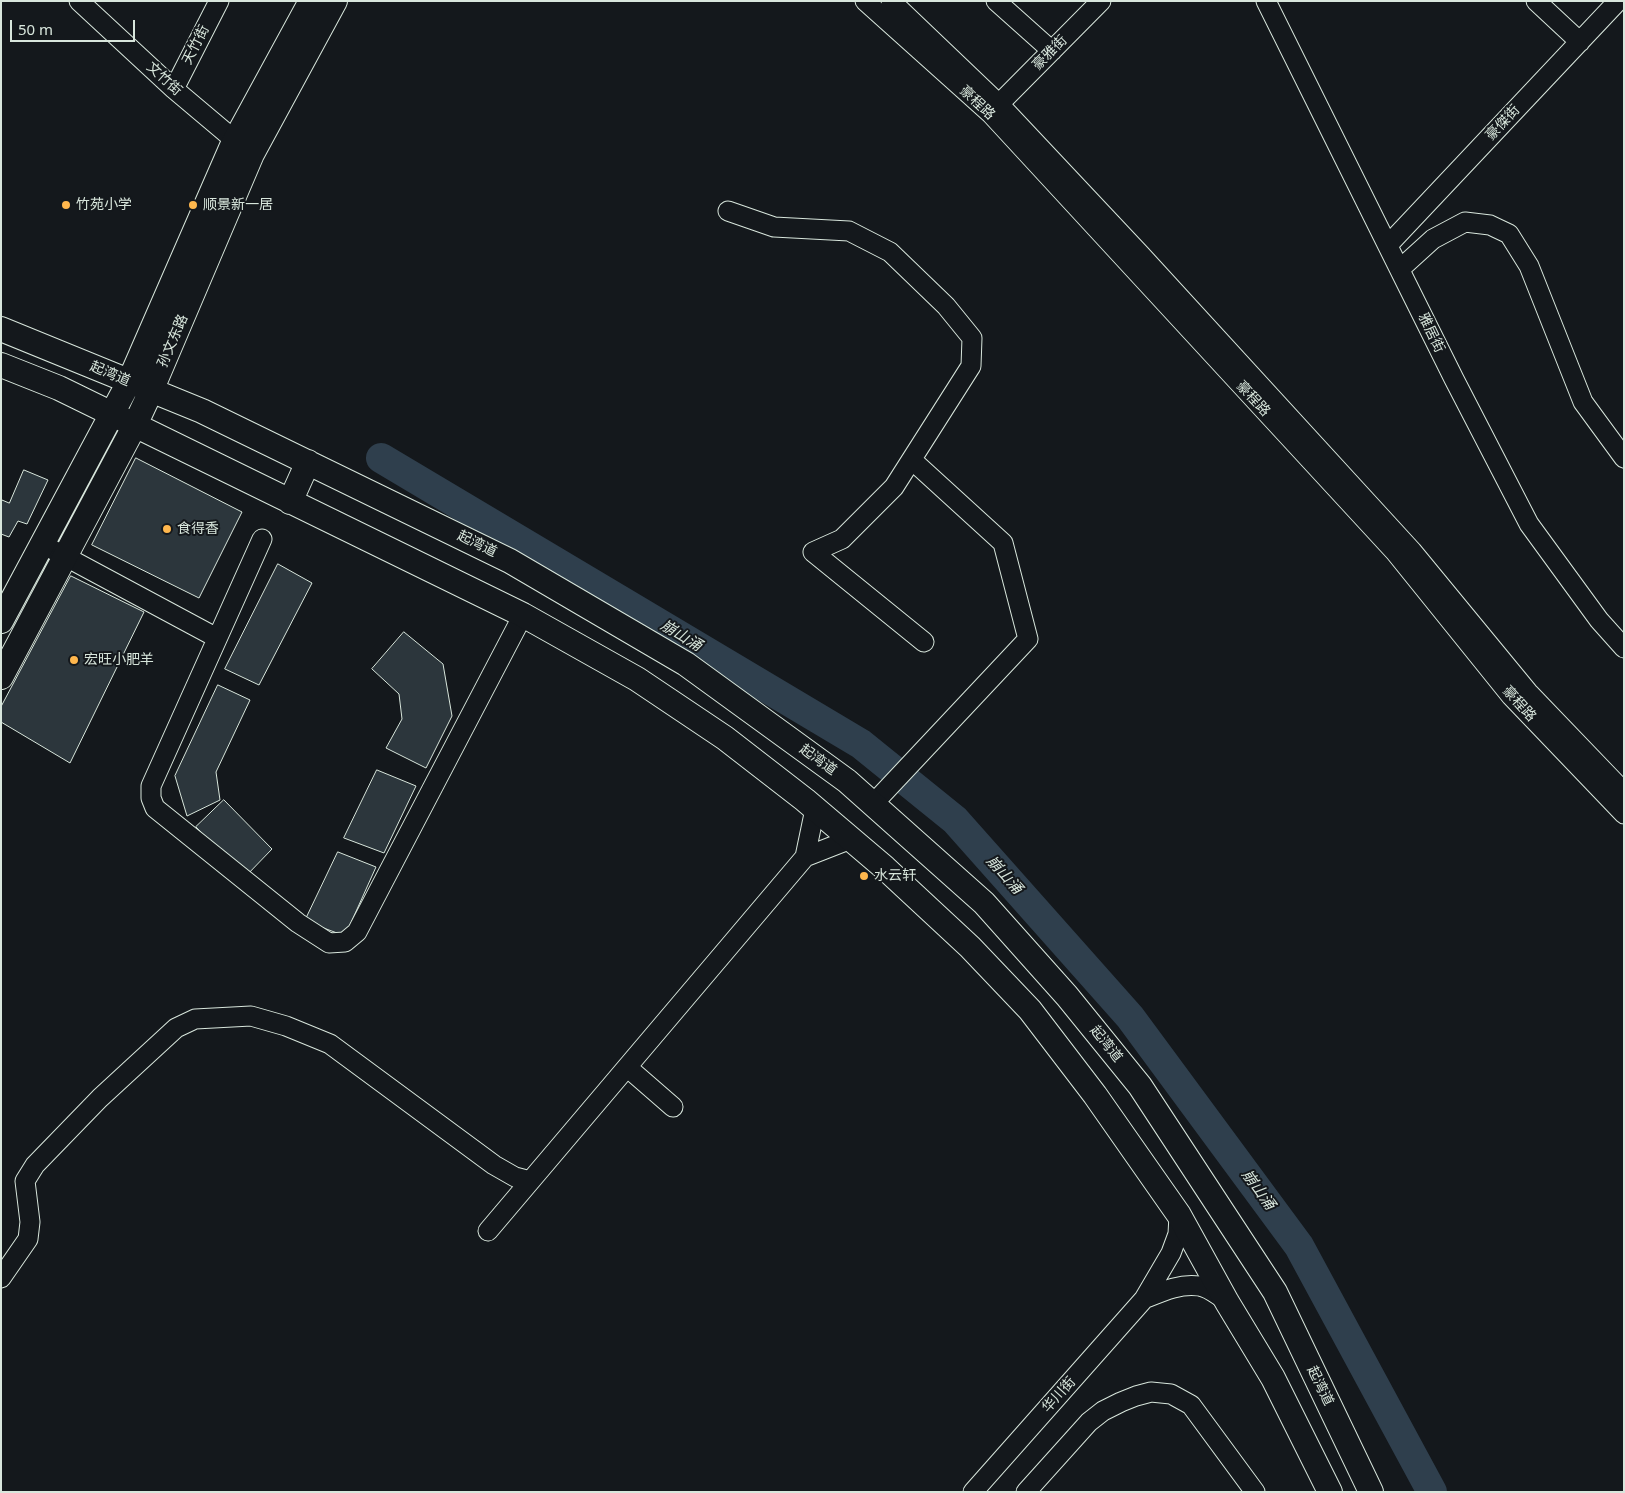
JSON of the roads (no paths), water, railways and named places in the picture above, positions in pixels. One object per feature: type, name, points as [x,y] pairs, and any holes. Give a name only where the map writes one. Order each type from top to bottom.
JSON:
[{"type":"main road","name":"孙文东路","points":[[1,677],[135,425],[151,391],[244,147],[311,1]]},
{"type":"main road","name":"孙文东路","points":[[1,621],[129,382],[228,155],[244,147],[335,1]]},
{"type":"main road","name":"起湾道","points":[[1,329],[202,411],[510,561],[686,664],[847,781],[880,796],[984,903],[1067,996],[1140,1086],[1275,1292],[1371,1492]]},
{"type":"main road","points":[[1,365],[59,388],[523,615],[645,685],[725,738],[851,839],[970,947],[1030,1010],[1095,1095],[1179,1215],[1227,1302],[1273,1378],[1330,1492]]},
{"type":"main road","points":[[290,502],[308,462]]},
{"type":"street","name":"文竹街","points":[[79,1],[174,89],[244,147]]},
{"type":"street","name":"天竹街","points":[[174,89],[219,1]]},
{"type":"street","name":"豪程路","points":[[865,1],[991,114],[1395,552],[1511,696],[1624,814]]},
{"type":"street","name":"豪程路","points":[[891,1],[999,104],[1134,247],[1412,551],[1528,692],[1624,792]]},
{"type":"street","points":[[996,1],[1052,51]]},
{"type":"street","name":"豪雅街","points":[[999,104],[1100,1]]},
{"type":"street","name":"雅居街","points":[[1266,1],[1454,379],[1529,524],[1599,620],[1624,648]]},
{"type":"street","points":[[1536,1],[1580,42]]},
{"type":"street","name":"豪傑街","points":[[1388,245],[1618,1]]},
{"type":"street","points":[[728,211],[774,227],[849,231],[890,252],[946,306],[972,338],[971,366],[894,487],[842,539],[813,552],[924,642]]},
{"type":"street","points":[[1400,269],[1433,239],[1465,222],[1490,224],[1509,234],[1529,266],[1583,402],[1624,458]]},
{"type":"street","points":[[880,796],[1028,639],[1003,543],[912,460]]},
{"type":"street","points":[[262,539],[151,786],[151,798],[154,808],[298,923],[329,943],[345,942],[357,932],[523,615]]},
{"type":"street","points":[[42,544],[218,638]]},
{"type":"street","points":[[805,857],[815,809]]},
{"type":"street","points":[[488,1231],[805,857],[851,839]]},
{"type":"street","points":[[1,1278],[28,1238],[30,1222],[25,1181],[34,1165],[100,1098],[176,1028],[195,1019],[251,1016],[286,1026],[330,1044],[494,1165],[515,1177],[530,1181]]},
{"type":"street","points":[[627,1066],[673,1107]]},
{"type":"street","name":"华川街","points":[[973,1492],[1144,1299],[1171,1253],[1178,1234],[1179,1215]]},
{"type":"street","name":"华川街","points":[[1144,1299],[1167,1290],[1198,1286],[1227,1302]]},
{"type":"street","points":[[1026,1492],[1089,1422],[1103,1411],[1121,1402],[1151,1392],[1171,1394],[1191,1405],[1255,1492]]},
{"type":"waterway","name":"崩山涌","points":[[381,458],[861,744],[955,820],[1130,1017],[1299,1246],[1432,1492]]},
{"type":"place","name":"竹苑小学","points":[[66,205]]},
{"type":"place","name":"顺景新一居","points":[[193,205]]},
{"type":"place","name":"食得香","points":[[167,529]]},
{"type":"place","name":"宏旺小肥羊","points":[[74,660]]},
{"type":"place","name":"水云轩","points":[[864,876]]}]
